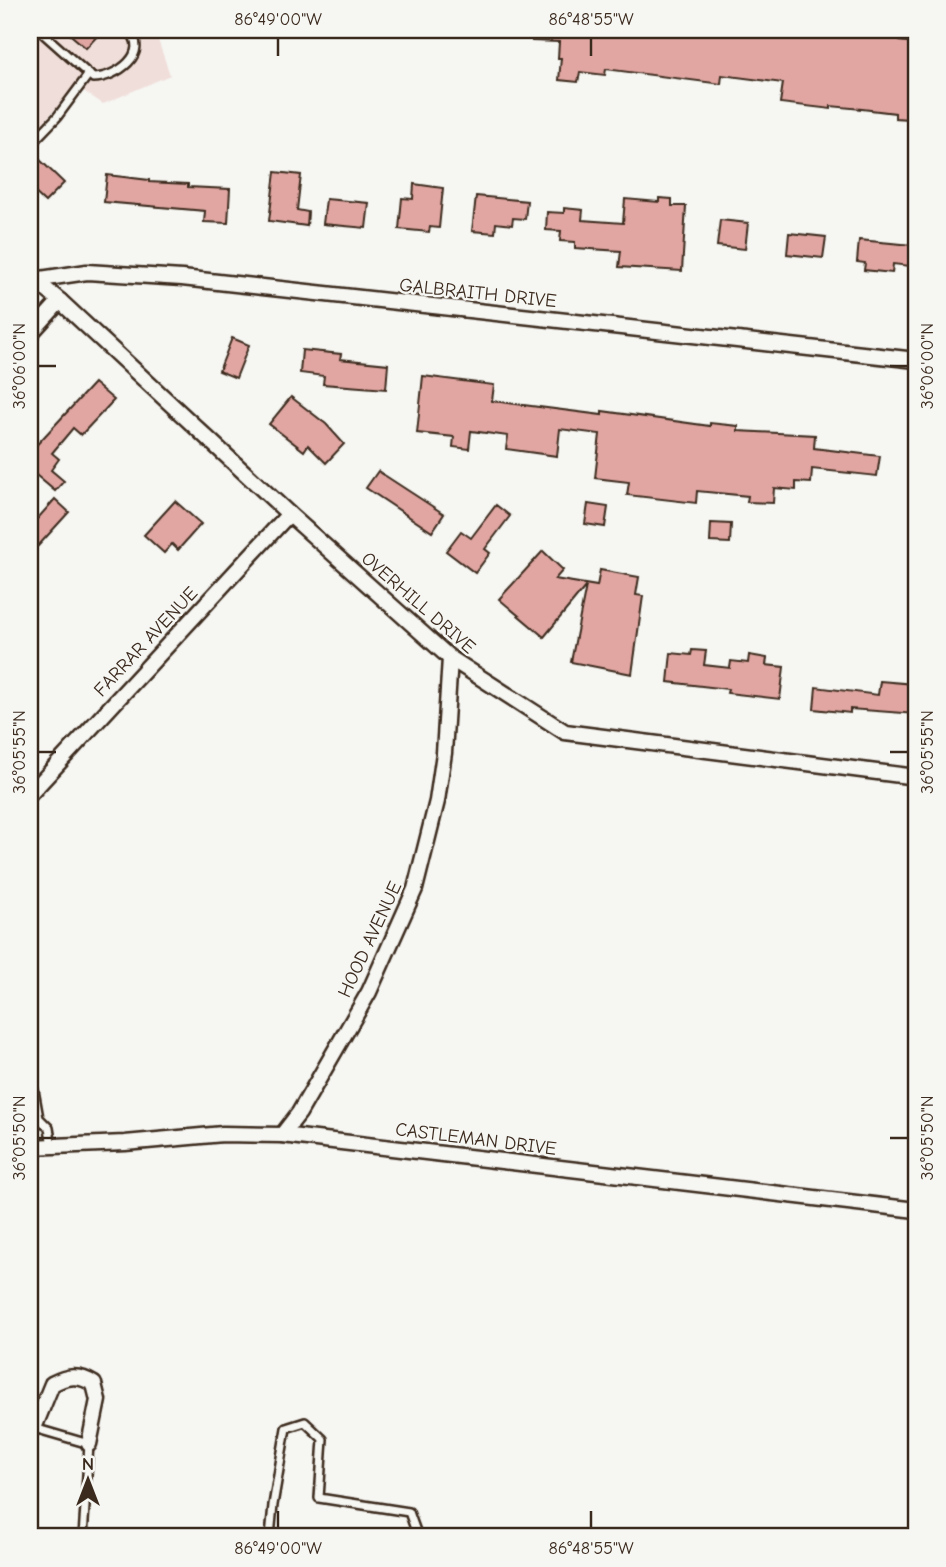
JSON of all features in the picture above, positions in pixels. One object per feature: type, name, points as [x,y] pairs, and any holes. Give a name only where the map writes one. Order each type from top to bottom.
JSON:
[{"type":"street","name":"GALBRAITH DRIVE","points":[[32,278],[87,272],[182,278],[916,360]]},
{"type":"street","name":"OVERHILL DRIVE","points":[[32,278],[450,658],[565,733],[916,777]]},
{"type":"street","points":[[30,334],[60,302]]},
{"type":"street","name":"FARRAR AVENUE","points":[[30,794],[289,514]]},
{"type":"street","name":"HOOD AVENUE","points":[[282,1135],[299,1113],[369,992],[415,889],[437,801],[444,753],[450,658]]},
{"type":"street","name":"CASTLEMAN DRIVE","points":[[30,1147],[125,1143],[223,1134],[282,1135],[916,1210]]},
{"type":"street","points":[[32,1428],[52,1384],[66,1376],[84,1378],[94,1384],[98,1399],[89,1444]]},
{"type":"lane","points":[[39,30],[93,78],[107,78],[128,62],[136,47],[135,37],[128,30]]},
{"type":"lane","points":[[30,145],[57,117],[89,74]]},
{"type":"lane","points":[[34,1090],[39,1118],[49,1128],[52,1146]]},
{"type":"lane","points":[[270,1537],[272,1505],[286,1429],[305,1422],[323,1439],[318,1498],[409,1512],[418,1537]]},
{"type":"lane","points":[[32,1428],[89,1444],[83,1537]]},
{"type":"shaded area","points":[[30,30],[187,30],[158,40],[170,75],[103,104],[76,86],[30,137]]},
{"type":"building","points":[[65,30],[103,30],[86,48]]},
{"type":"building","points":[[532,30],[828,30],[899,38],[899,41],[916,43],[916,106],[910,106],[909,119],[895,118],[895,113],[780,103],[783,83],[722,75],[721,84],[606,69],[605,75],[580,72],[578,82],[559,80],[559,42],[532,41]]},
{"type":"building","points":[[37,157],[64,183],[45,202],[30,188],[30,165]]},
{"type":"building","points":[[275,172],[301,175],[297,210],[308,212],[307,226],[269,221]]},
{"type":"building","points":[[107,175],[149,182],[188,184],[188,187],[230,189],[228,223],[204,222],[205,211],[104,202]]},
{"type":"building","points":[[414,184],[443,188],[439,228],[430,227],[429,232],[399,229],[402,198],[413,199]]},
{"type":"building","points":[[476,196],[527,201],[525,219],[513,218],[512,225],[496,223],[495,233],[472,231]]},
{"type":"building","points":[[659,198],[672,199],[672,206],[686,206],[682,271],[619,267],[621,251],[575,248],[575,242],[560,241],[561,231],[546,230],[547,212],[564,213],[564,208],[583,210],[582,220],[623,223],[625,199],[659,202]]},
{"type":"building","points":[[326,199],[369,203],[366,228],[323,224]]},
{"type":"building","points":[[720,220],[748,223],[745,249],[717,246]]},
{"type":"building","points":[[789,233],[826,237],[823,258],[787,254]]},
{"type":"building","points":[[859,240],[912,245],[910,266],[893,264],[892,273],[864,270],[865,263],[857,262]]},
{"type":"building","points":[[232,338],[249,345],[236,378],[219,371]]},
{"type":"building","points":[[302,350],[341,354],[340,359],[388,364],[386,389],[323,384],[324,376],[300,373]]},
{"type":"building","points":[[423,376],[494,385],[492,401],[602,415],[602,411],[710,426],[710,423],[738,426],[738,431],[815,435],[814,448],[880,456],[877,476],[812,469],[811,483],[796,482],[796,490],[774,488],[773,503],[747,502],[748,496],[697,491],[696,503],[627,495],[629,482],[595,478],[600,434],[560,429],[557,456],[506,449],[508,436],[471,431],[469,449],[453,447],[454,437],[417,433]]},
{"type":"building","points":[[94,383],[114,400],[81,435],[73,428],[52,453],[59,459],[51,470],[64,481],[55,491],[30,470],[30,452]]},
{"type":"building","points":[[291,397],[326,424],[344,444],[326,463],[308,445],[304,451],[269,424]]},
{"type":"building","points":[[378,471],[444,514],[432,532],[366,488]]},
{"type":"building","points":[[55,499],[69,512],[38,546],[30,539],[30,527]]},
{"type":"building","points":[[175,501],[201,524],[178,550],[172,544],[164,553],[144,535]]},
{"type":"building","points":[[588,504],[608,507],[605,527],[585,524]]},
{"type":"building","points":[[496,505],[510,516],[485,549],[490,553],[475,573],[446,551],[461,531],[471,538]]},
{"type":"building","points":[[711,523],[731,524],[730,543],[710,542]]},
{"type":"building","points":[[543,551],[563,570],[555,579],[597,586],[600,570],[639,577],[636,595],[643,596],[632,674],[571,662],[586,586],[544,637],[499,599]]},
{"type":"building","points":[[692,650],[706,651],[704,665],[730,668],[731,661],[748,663],[749,655],[767,658],[766,665],[784,667],[780,699],[668,682],[671,653],[691,655]]},
{"type":"building","points":[[880,681],[914,684],[916,714],[850,709],[850,713],[814,709],[816,687],[878,695]]}]
